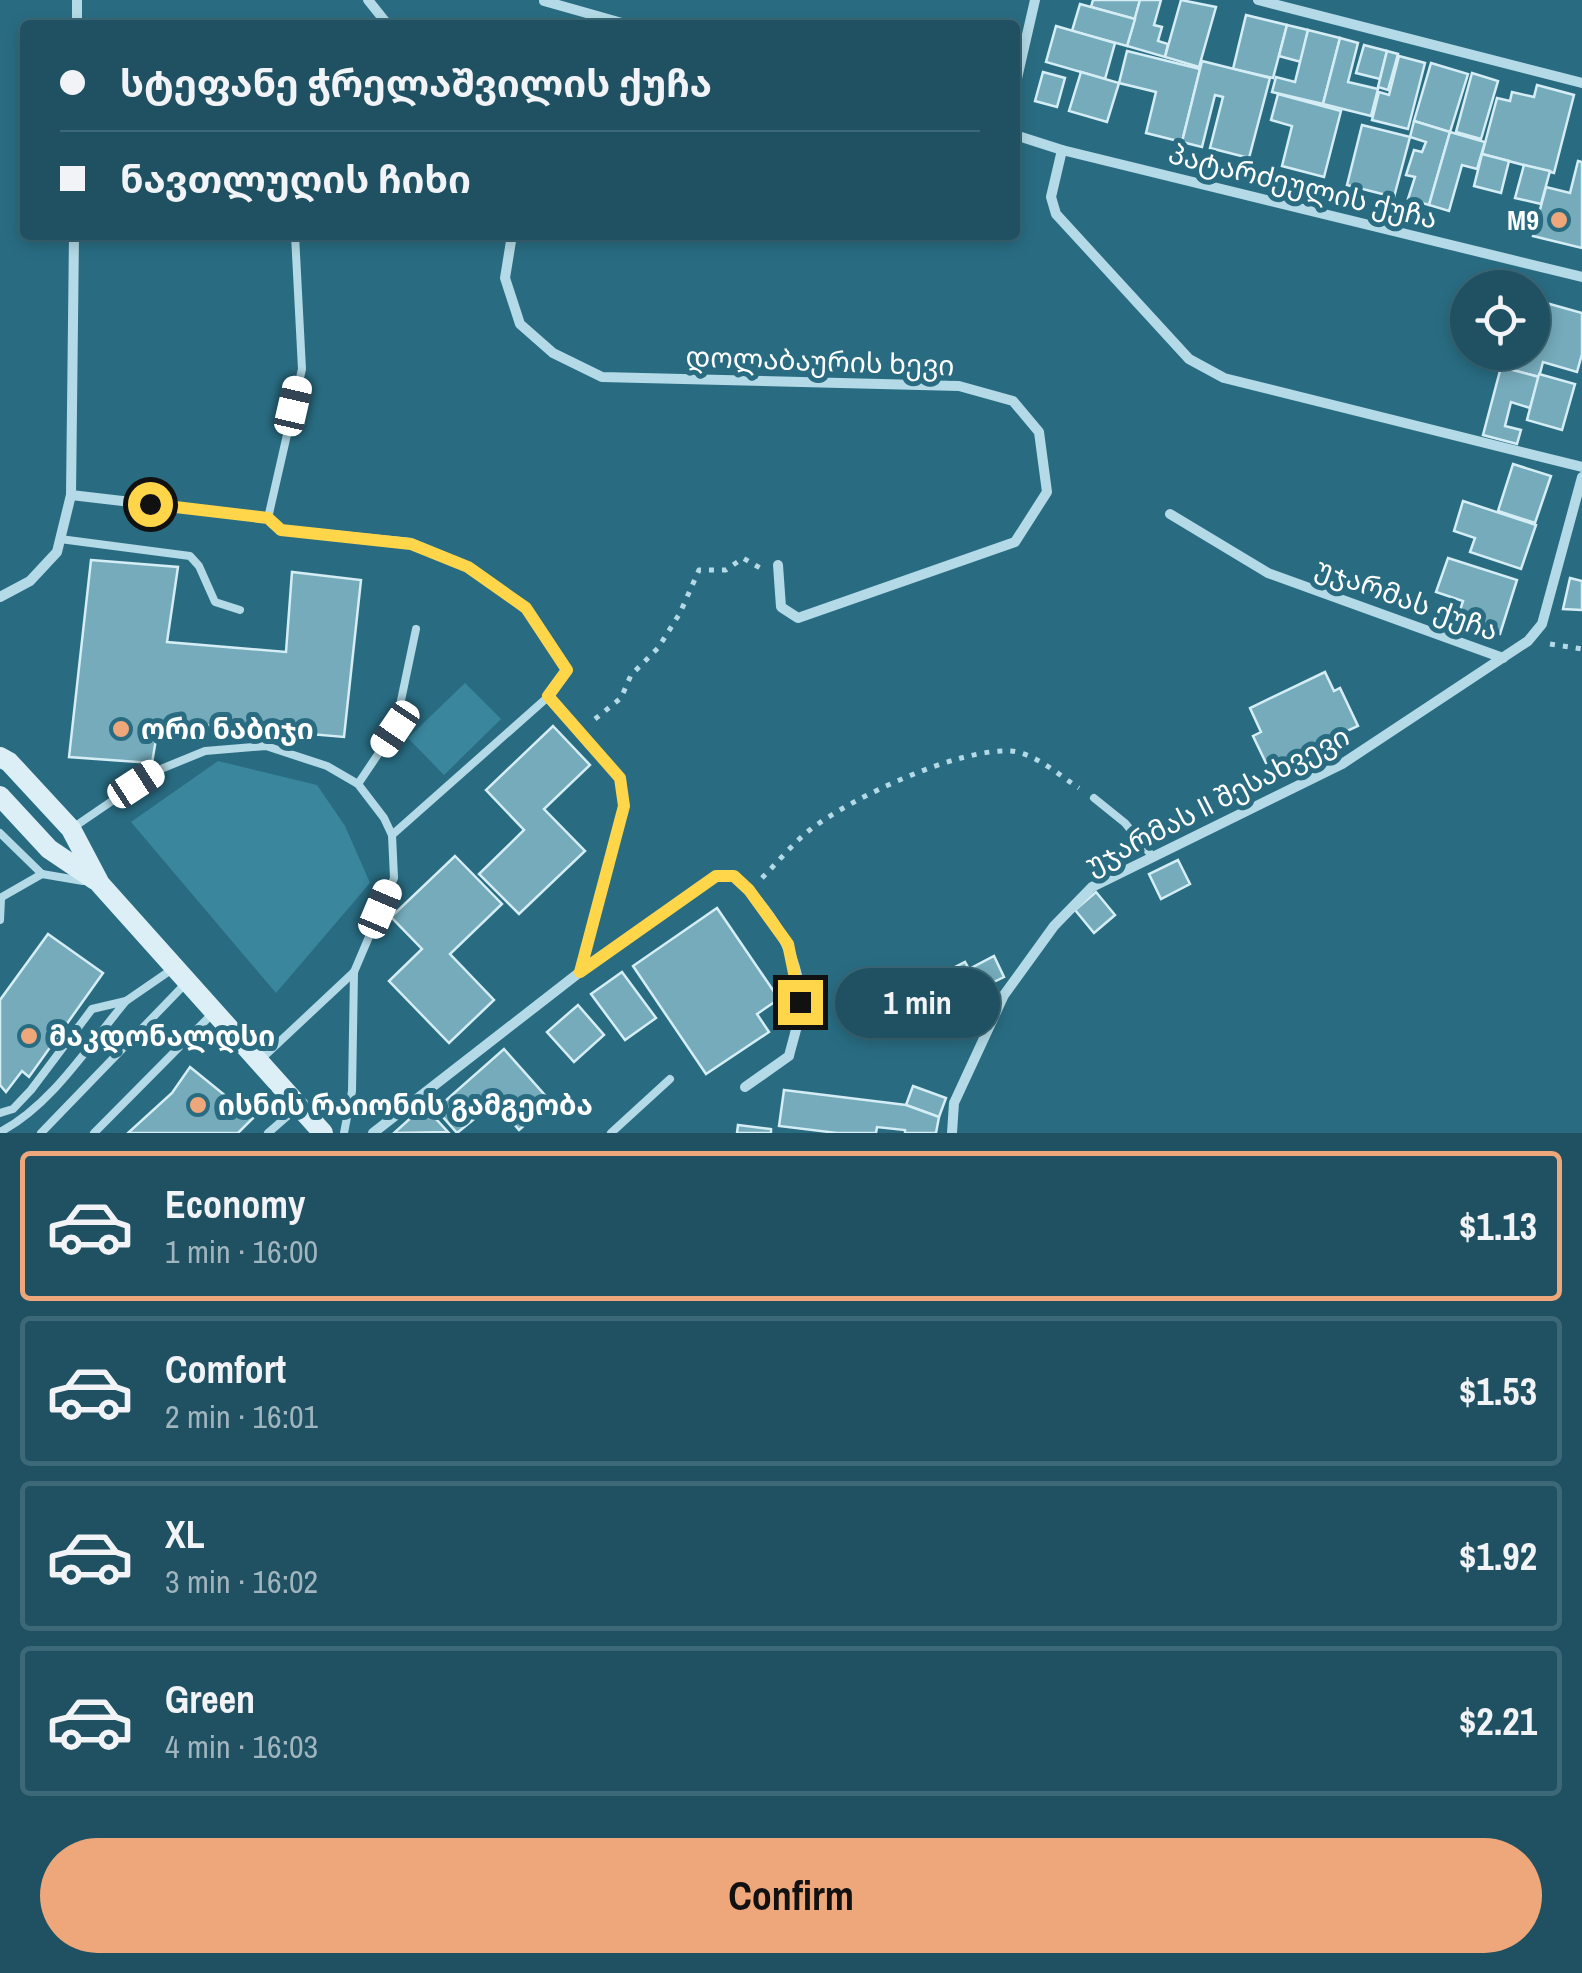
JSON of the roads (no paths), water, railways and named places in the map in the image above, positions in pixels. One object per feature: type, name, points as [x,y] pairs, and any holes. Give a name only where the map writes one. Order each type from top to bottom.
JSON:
[{"type":"main road","points":[[0,757],[71,828],[100,884]]},
{"type":"main road","points":[[0,796],[49,849],[100,884],[323,1133]]},
{"type":"street","points":[[368,0],[384,20]]},
{"type":"street","points":[[1020,65],[1035,0]]},
{"type":"street","points":[[1258,0],[1582,83]]},
{"type":"street","points":[[544,1],[612,20]]},
{"type":"street","name":"პატარძეულის ქუჩა","points":[[1020,137],[1582,277]]},
{"type":"street","points":[[1062,150],[1051,197],[1056,214],[1190,360],[1224,378],[1582,467]]},
{"type":"street","points":[[0,598],[30,582],[57,552],[72,495],[74,240]]},
{"type":"street","name":"დოლაბაურის ხევი","points":[[511,240],[505,278],[520,324],[553,353],[602,378],[960,386],[1013,401],[1039,432],[1047,492],[1015,542],[798,618],[781,607],[778,566]]},
{"type":"street","name":"უჯარმას ქუჩა","points":[[1170,514],[1268,573],[1503,658],[1528,641],[1542,624],[1582,476]]},
{"type":"street","points":[[72,495],[268,518],[281,530],[411,544],[468,567],[526,608],[567,670],[548,696],[620,778],[624,806],[580,972]]},
{"type":"street","name":"უჯარმას II შესახვევი","points":[[952,1133],[954,1103],[1004,995],[1054,926],[1092,887],[1342,764],[1503,658]]},
{"type":"street","points":[[373,1133],[580,972],[716,876],[734,876],[749,890],[788,944],[800,1002],[789,1056],[745,1088]]},
{"type":"lane","points":[[268,518],[302,369],[295,240]]},
{"type":"lane","points":[[60,539],[190,556],[199,566],[214,602],[240,610]]},
{"type":"lane","points":[[358,784],[395,729],[416,629]]},
{"type":"lane","points":[[392,835],[548,696]]},
{"type":"lane","points":[[71,828],[156,771],[205,752],[266,746],[326,766],[358,784],[392,835],[394,878],[354,972],[352,1091],[344,1133]]},
{"type":"lane","points":[[1094,798],[1124,823],[1152,856]]},
{"type":"lane","points":[[0,833],[42,874],[100,884]]},
{"type":"lane","points":[[0,920],[0,898],[42,874]]},
{"type":"lane","points":[[259,1062],[354,972]]},
{"type":"lane","points":[[0,1113],[12,1109],[31,1090],[92,1009],[126,1001],[181,975]]},
{"type":"lane","points":[[41,1133],[181,975]]},
{"type":"lane","points":[[0,1132],[20,1122],[53,1088],[126,1001]]},
{"type":"lane","points":[[94,1133],[214,1012]]},
{"type":"lane","points":[[610,1133],[670,1079]]},
{"type":"lane","points":[[268,1133],[299,1106]]},
{"type":"place","name":"M9","points":[[1559,220]]},
{"type":"place","name":"ორი ნაბიჯი","points":[[121,729]]},
{"type":"place","name":"მაკდონალდსი","points":[[29,1036]]},
{"type":"place","name":"ისნის რაიონის გამგეობა","points":[[198,1105]]}]
